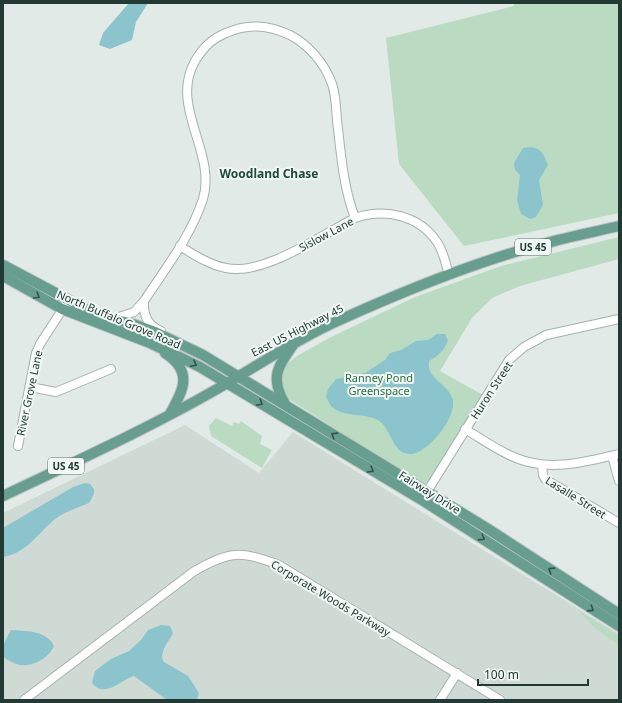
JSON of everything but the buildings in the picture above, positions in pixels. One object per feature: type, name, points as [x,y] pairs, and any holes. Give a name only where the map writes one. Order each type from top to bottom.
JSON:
[{"type":"main road","name":"East US Highway 45","points":[[3,496],[103,449],[170,414],[332,323],[449,274],[542,244],[619,226]]},
{"type":"main road","name":"North Buffalo Grove Road","points":[[3,265],[65,305],[108,319],[133,324],[155,332],[191,349],[238,376]]},
{"type":"main road","name":"North Buffalo Grove Road","points":[[3,276],[150,343],[200,367],[227,383]]},
{"type":"main road","points":[[150,343],[170,356],[180,368],[185,381],[181,393],[170,414]]},
{"type":"main road","points":[[286,406],[279,394],[276,379],[282,361],[294,344]]},
{"type":"main road","name":"Fairway Drive","points":[[238,376],[424,496],[619,626]]},
{"type":"main road","name":"Fairway Drive","points":[[227,383],[424,496],[485,527],[619,614]]},
{"type":"street","points":[[108,319],[121,318],[134,312],[144,301],[180,246],[203,198],[205,169],[187,105],[190,70],[200,52],[221,35],[232,30],[257,25],[275,28],[294,38],[322,63],[333,86],[343,176],[347,196],[355,218]]},
{"type":"street","name":"Sislow Lane","points":[[180,246],[207,262],[227,268],[250,269],[270,262],[355,218],[366,214],[383,213],[398,215],[419,224],[429,232],[438,242],[443,252],[449,274]]},
{"type":"street","points":[[144,301],[146,317],[150,324],[158,330],[183,340],[189,344],[191,349]]},
{"type":"street","name":"River Grove Lane","points":[[18,446],[40,344],[65,305]]},
{"type":"street","name":"Huron Street","points":[[424,496],[504,366],[524,347],[546,335],[619,319]]},
{"type":"street","points":[[30,387],[56,392],[111,369]]},
{"type":"street","points":[[465,429],[517,459],[542,465],[567,465],[616,455],[619,482]]},
{"type":"street","name":"Lasalle Street","points":[[542,465],[543,476],[545,478],[619,523]]},
{"type":"street","name":"Corporate Woods Parkway","points":[[24,700],[193,572],[213,560],[236,555],[258,556],[280,565],[500,700]]},
{"type":"street","points":[[440,700],[456,673]]},
{"type":"shaded area","points":[[185,425],[259,473],[293,432],[619,634],[619,700],[3,700],[3,513]]},
{"type":"green space","points":[[514,3],[619,3],[619,213],[464,246],[399,164],[386,38],[514,6]]},
{"type":"green space","name":"Ranney Pond Greenspace","points":[[619,237],[619,259],[520,286],[492,298],[472,318],[440,371],[483,395],[431,479],[426,483],[420,483],[289,399],[282,386],[282,375],[287,364],[297,356],[329,338],[415,297],[501,266]]},
{"type":"green space","points":[[216,418],[232,426],[234,422],[239,424],[241,421],[262,436],[260,444],[272,450],[262,468],[211,436],[209,426]]},
{"type":"green space","points":[[578,610],[619,636],[619,645],[596,629]]},
{"type":"water","points":[[129,3],[148,3],[136,22],[132,40],[110,49],[99,45],[103,33]]},
{"type":"water","points":[[533,147],[539,150],[544,156],[548,165],[539,180],[543,205],[536,217],[530,219],[521,214],[517,200],[520,175],[515,170],[514,163],[523,148]]},
{"type":"water","points":[[437,334],[445,334],[448,340],[441,352],[429,361],[429,367],[434,378],[448,390],[451,395],[453,408],[446,425],[440,434],[425,448],[418,452],[406,454],[398,449],[385,427],[380,422],[368,417],[338,411],[330,405],[326,397],[328,389],[336,379],[365,373],[385,360],[390,353],[401,350],[416,341],[428,340]]},
{"type":"water","points":[[85,483],[90,484],[94,489],[94,494],[89,503],[59,516],[26,547],[11,555],[3,557],[3,528],[73,487]]},
{"type":"water","points":[[161,625],[170,626],[173,633],[163,651],[162,658],[164,662],[188,676],[199,693],[197,700],[167,700],[134,676],[107,689],[97,687],[92,683],[95,671],[111,659],[129,651],[141,640],[148,630]]},
{"type":"water","points":[[11,630],[29,631],[41,634],[51,641],[54,646],[47,656],[36,663],[30,665],[18,664],[6,659],[3,654],[6,638]]},
{"type":"district","name":"Woodland Chase","points":[[269,173]]}]
